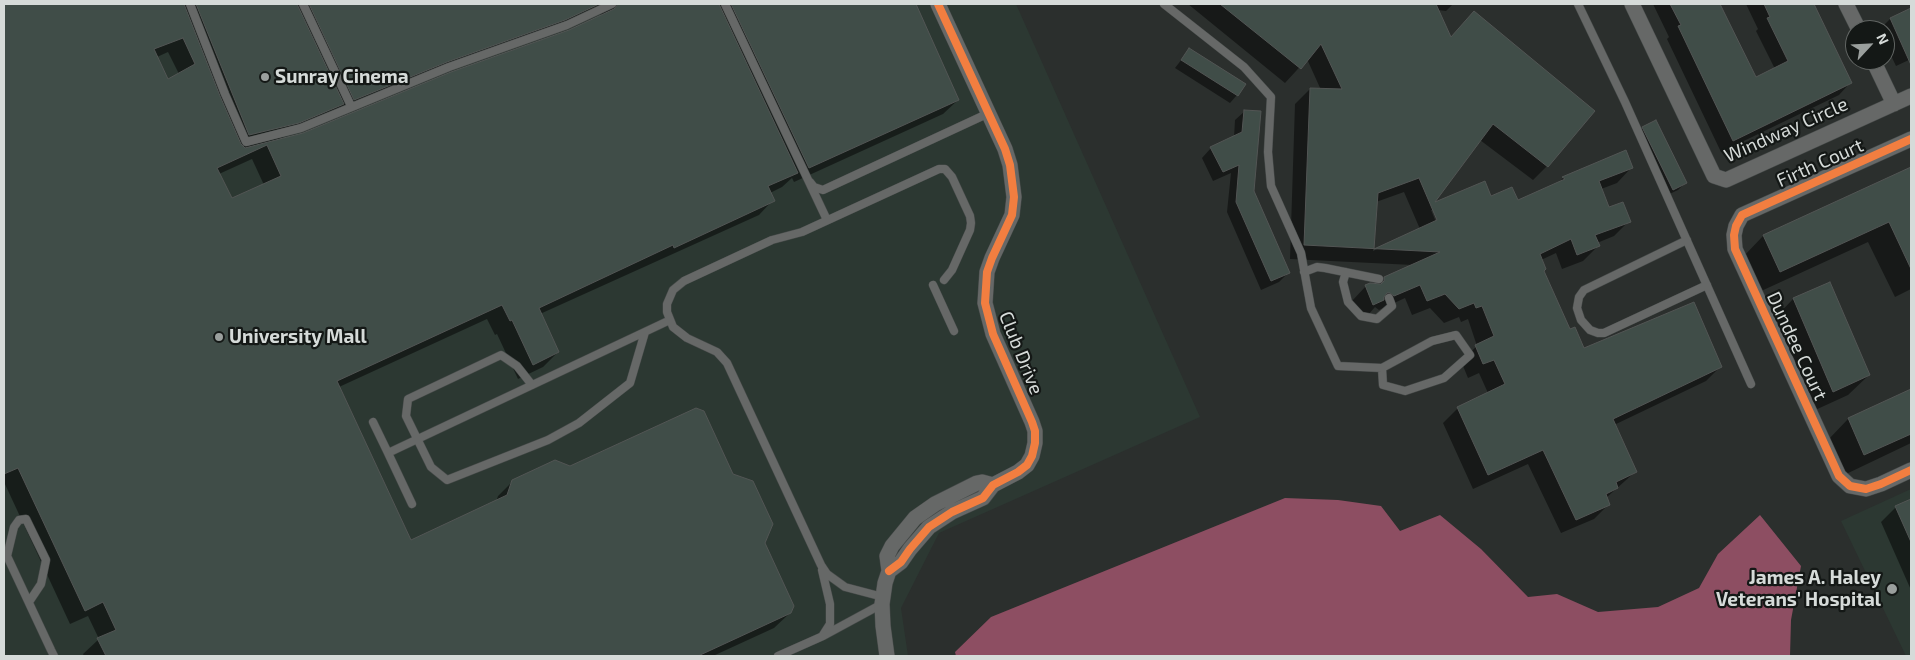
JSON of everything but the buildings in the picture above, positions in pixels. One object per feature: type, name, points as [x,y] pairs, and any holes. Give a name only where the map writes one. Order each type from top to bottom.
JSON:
[{"type":"street","name":"Club Drive","points":[[887,656],[882,601],[890,571],[887,556],[898,537],[915,518],[935,504],[977,483],[982,482],[993,485],[1013,475],[1026,465],[1032,456],[1035,444],[1035,431],[1032,422],[993,334],[985,303],[987,272],[1012,214],[1014,197],[1010,164],[989,113],[938,4]]},
{"type":"street","name":"Windway Circle","points":[[1632,4],[1714,176],[1726,180],[1911,96]]},
{"type":"street","points":[[1846,4],[1854,20]]},
{"type":"street","points":[[1878,70],[1894,104]]},
{"type":"street","name":"Firth Court","points":[[1742,215],[1911,139]]},
{"type":"street","name":"Dundee Court","points":[[1742,215],[1736,226],[1735,250],[1839,476],[1850,486],[1866,488],[1881,484],[1911,470]]},
{"type":"lane","points":[[190,4],[246,142],[301,128],[449,67],[567,25],[612,4]]},
{"type":"lane","points":[[303,4],[351,106]]},
{"type":"lane","points":[[725,4],[827,220]]},
{"type":"lane","points":[[1164,4],[1244,67],[1271,97],[1268,152],[1271,186],[1301,252],[1311,308],[1338,366],[1382,368],[1432,341],[1456,335],[1470,355],[1444,378],[1404,391],[1383,385],[1382,368]]},
{"type":"lane","points":[[1578,4],[1625,102],[1751,384]]},
{"type":"lane","points":[[800,172],[814,187],[824,190],[989,113]]},
{"type":"lane","points":[[882,601],[845,587],[827,574],[821,565],[728,363],[717,352],[680,333],[673,327],[667,304],[673,290],[684,281],[760,246],[802,232],[934,170],[945,169],[952,177],[971,223],[970,230],[952,270],[944,280]]},
{"type":"lane","points":[[1686,240],[1584,290],[1579,297],[1577,308],[1581,320],[1590,330],[1604,333],[1707,285]]},
{"type":"lane","points":[[1304,272],[1317,267],[1379,279]]},
{"type":"lane","points":[[1346,272],[1343,282],[1348,302],[1361,316],[1377,319],[1392,306],[1389,298]]},
{"type":"lane","points":[[933,285],[954,331]]},
{"type":"lane","points":[[388,453],[670,320]]},
{"type":"lane","points":[[532,385],[517,366],[500,355],[408,399],[406,416],[431,467],[447,480],[548,440],[579,423],[630,383],[645,332]]},
{"type":"lane","points":[[373,422],[412,504]]},
{"type":"lane","points":[[29,602],[40,584],[46,560],[26,519],[19,520],[14,527],[7,556],[54,656]]},
{"type":"lane","points":[[821,565],[830,604],[830,624],[823,636]]},
{"type":"lane","points":[[778,656],[823,636],[882,601]]},
{"type":"shaded area","points":[[4,4],[1016,4],[1200,417],[939,533],[901,608],[908,656],[4,656]]},
{"type":"shaded area","name":"James A. Haley Veterans' Hospital","points":[[1911,489],[1911,656],[1906,656],[1841,521]]},
{"type":"shaded area","points":[[1285,498],[1338,500],[1381,506],[1400,531],[1440,515],[1481,549],[1528,597],[1557,594],[1598,612],[1658,607],[1699,588],[1718,554],[1760,515],[1801,566],[1791,620],[1790,656],[956,656],[955,652],[991,617]]},
{"type":"cycle path","points":[[889,571],[901,562],[929,527],[952,512],[983,498],[993,485],[1027,465],[1032,456],[1035,443],[1035,431],[1032,422],[993,334],[985,303],[987,272],[1012,215],[1014,197],[1010,165],[1005,149],[938,4]]},
{"type":"cycle path","points":[[1911,139],[1742,215],[1734,235],[1735,249],[1839,476],[1850,486],[1866,489],[1911,470]]},
{"type":"place","name":"Sunray Cinema","points":[[265,77]]},
{"type":"place","name":"University Mall","points":[[219,337]]},
{"type":"place","name":"James A. Haley Veterans' Hospital","points":[[1892,589]]}]
